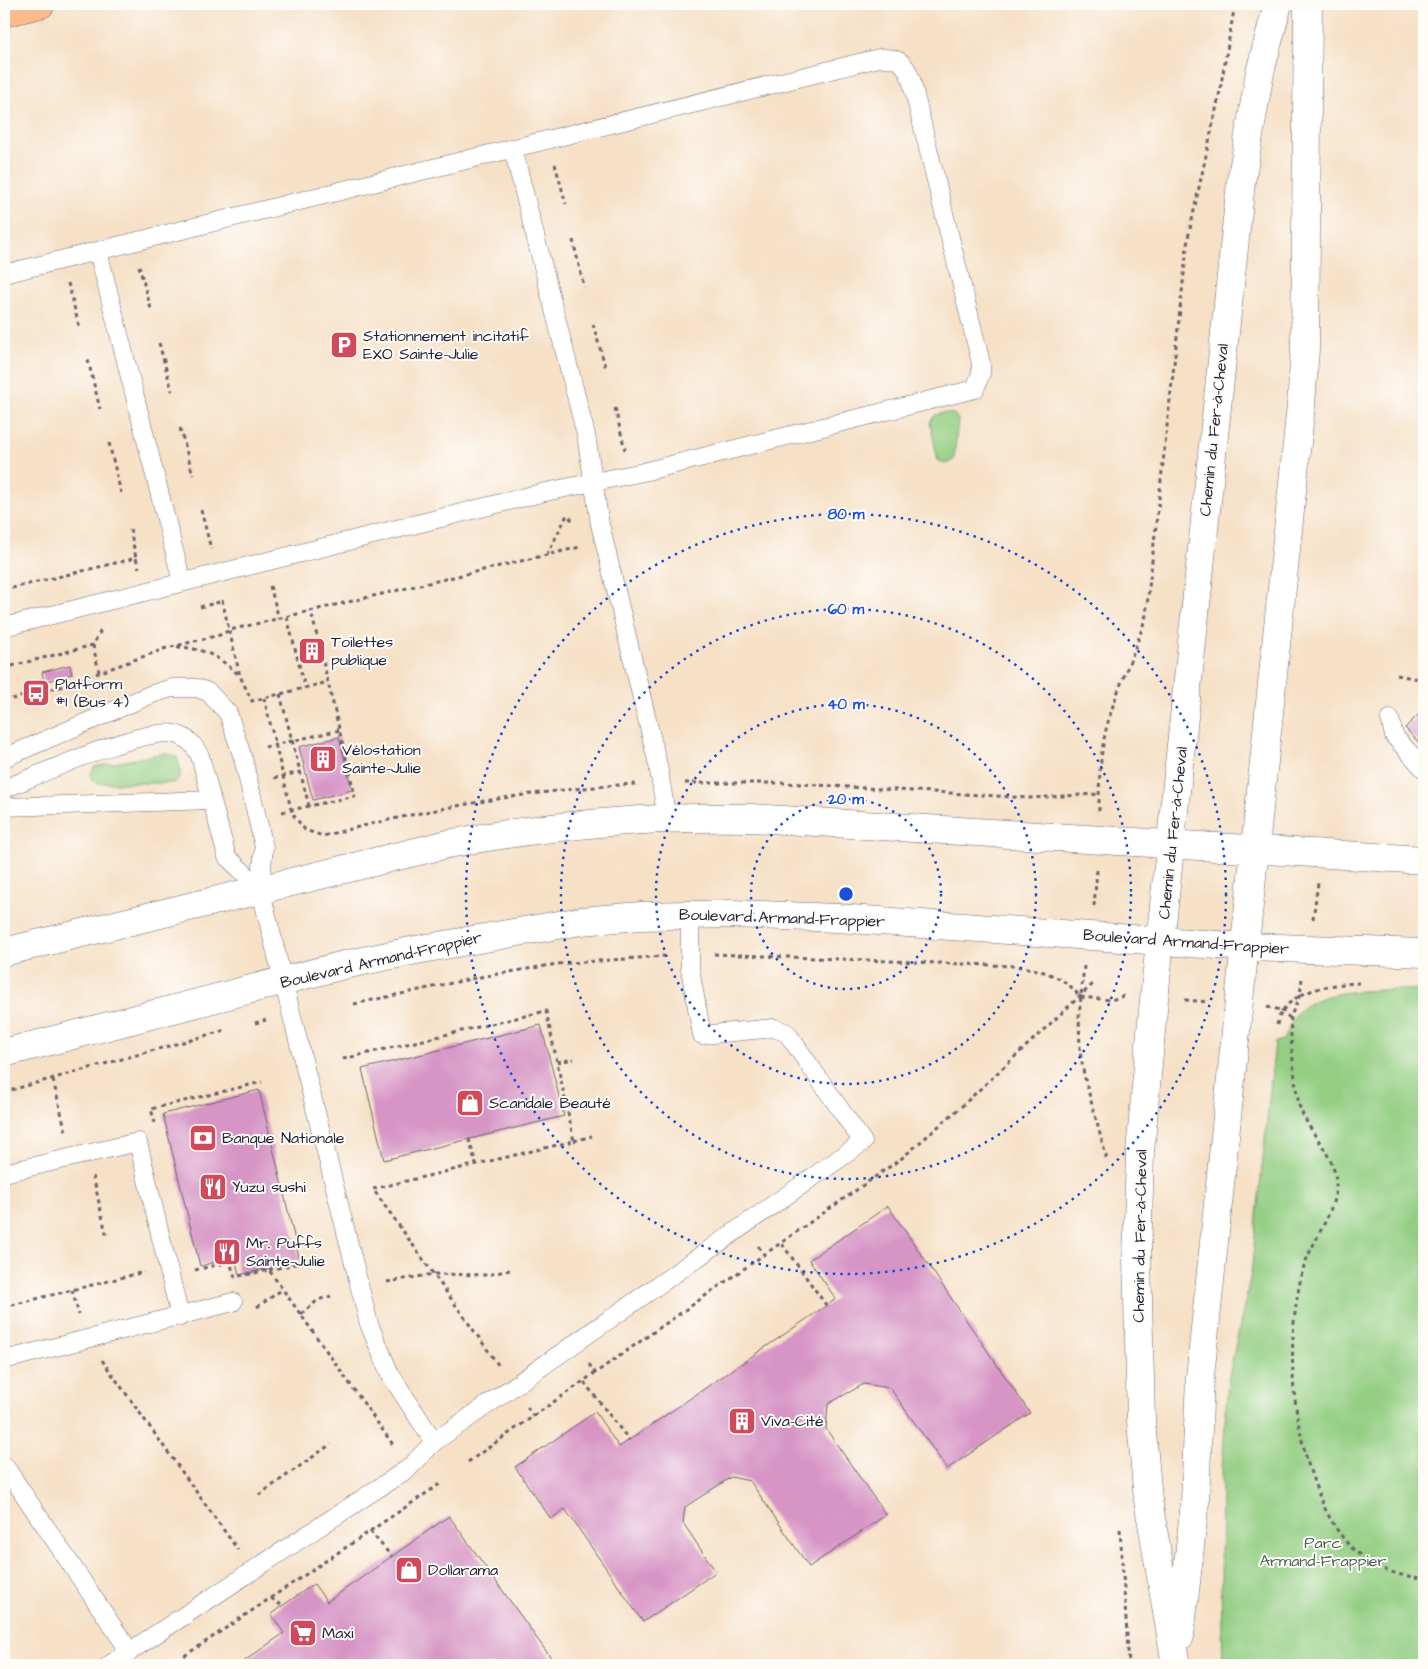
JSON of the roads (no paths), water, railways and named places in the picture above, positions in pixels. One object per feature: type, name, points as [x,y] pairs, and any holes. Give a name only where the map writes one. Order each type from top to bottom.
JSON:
[{"type":"highway","points":[[4,13],[41,4]]},
{"type":"street","name":"Chemin du Fer-à-Cheval","points":[[1176,1665],[1148,1500],[1141,1421],[1137,1268],[1140,1152],[1241,182],[1260,72],[1278,4]]},
{"type":"street","name":"Chemin du Fer-à-Cheval","points":[[1176,1665],[1195,1502],[1200,1377],[1246,947],[1305,349],[1308,4]]},
{"type":"street","points":[[4,952],[400,854],[494,836],[586,825],[667,819],[752,818],[1424,860]]},
{"type":"street","name":"Boulevard Armand-Frappier","points":[[4,1053],[344,965],[468,939],[581,921],[690,914],[733,914],[837,918],[1246,947],[1376,953],[1424,953]]},
{"type":"lane","points":[[4,274],[880,58],[894,58],[902,62],[911,79],[981,363],[981,373],[975,389],[644,472],[593,482],[4,627]]},
{"type":"lane","points":[[513,149],[586,435],[600,524],[658,765],[667,819]]},
{"type":"lane","points":[[98,251],[182,582]]},
{"type":"lane","points":[[4,758],[161,691],[186,686],[208,692],[228,713],[243,758],[264,847],[260,888],[282,982],[374,1338],[390,1374],[434,1442]]},
{"type":"lane","points":[[1390,719],[1394,736],[1424,769]]},
{"type":"lane","points":[[4,789],[106,749],[145,737],[174,734],[193,743],[200,756],[227,857],[260,888]]},
{"type":"lane","points":[[4,807],[212,800]]},
{"type":"lane","points":[[109,1665],[409,1468],[434,1442],[863,1142],[814,1069],[787,1034],[774,1028],[702,1035],[690,969],[690,914]]},
{"type":"lane","points":[[4,1173],[138,1142],[180,1316]]},
{"type":"lane","points":[[4,1360],[233,1302]]},
{"type":"lane","points":[[4,1465],[130,1652]]},
{"type":"place","name":"Stationnement incitatif EXO Sainte-Julie","points":[[344,345]]},
{"type":"place","name":"Toilettes publique","points":[[312,651]]},
{"type":"place","name":"Platform #1 (Bus 4)","points":[[36,693]]},
{"type":"place","name":"Vélostation Sainte-Julie","points":[[323,759]]},
{"type":"place","name":"Scandale Beauté","points":[[470,1103]]},
{"type":"place","name":"Banque Nationale","points":[[203,1138]]},
{"type":"place","name":"Yuzu sushi","points":[[213,1187]]},
{"type":"place","name":"Mr. Puffs Sainte-Julie","points":[[227,1252]]},
{"type":"place","name":"Viva-Cité","points":[[742,1421]]},
{"type":"place","name":"Dollarama","points":[[409,1570]]},
{"type":"place","name":"Maxi","points":[[303,1633]]},
{"type":"park label","name":"Parc Armand-Frappier","points":[[1323,1552]]}]
